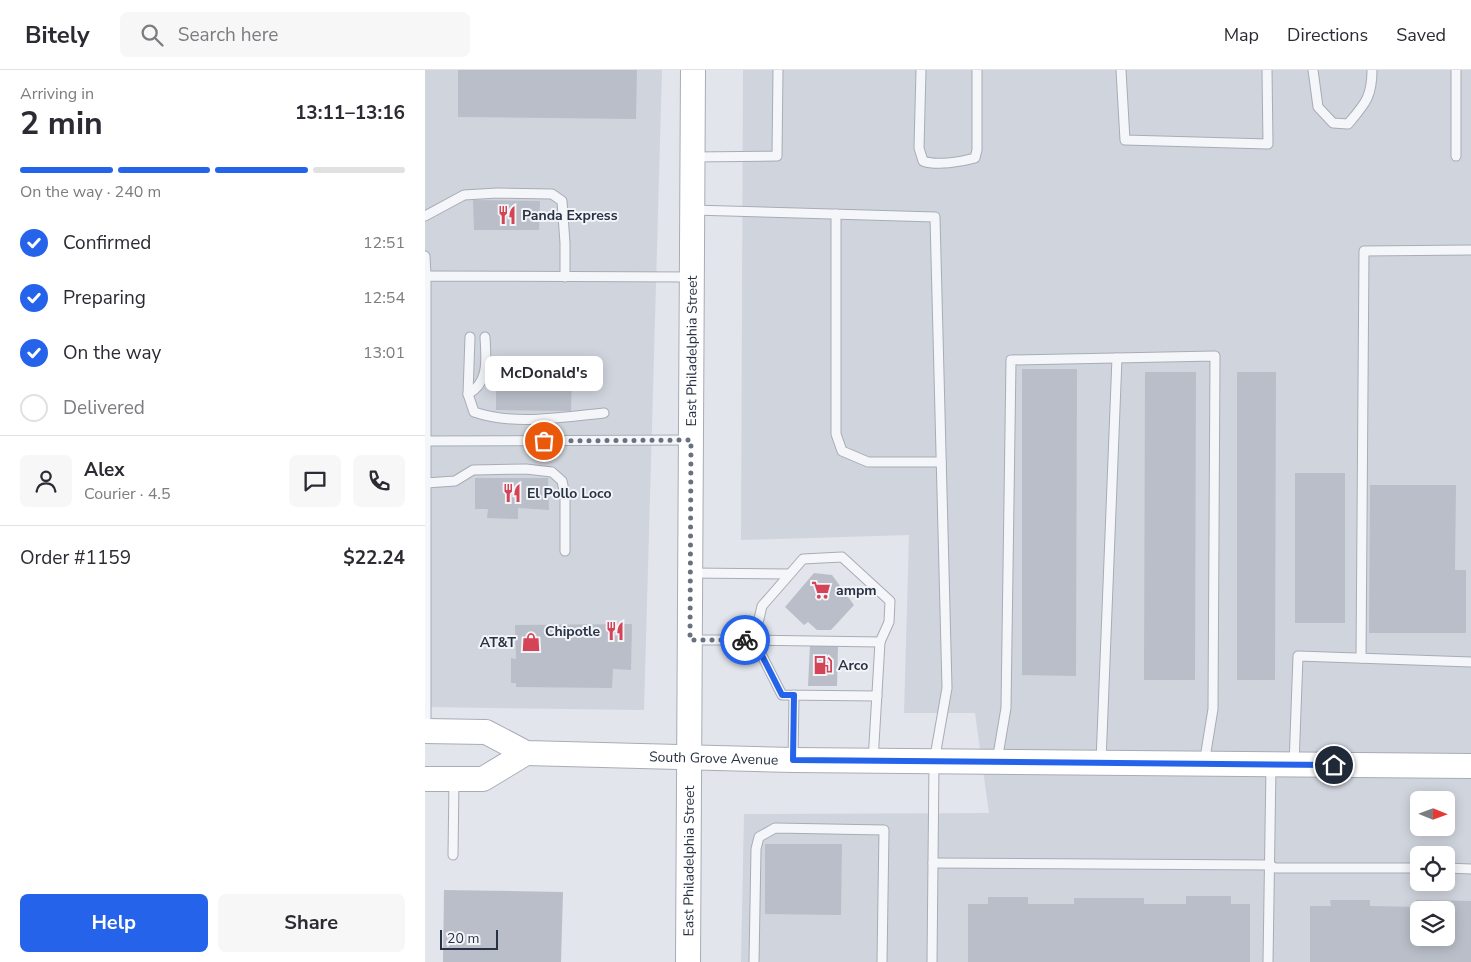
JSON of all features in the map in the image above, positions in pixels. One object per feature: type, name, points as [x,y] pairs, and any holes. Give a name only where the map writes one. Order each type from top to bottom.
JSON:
[{"type":"main road","name":"East Philadelphia Street","points":[[688,962],[693,70]]},
{"type":"main road","name":"South Grove Avenue","points":[[426,731],[485,732],[526,753],[934,762],[1471,766]]},
{"type":"main road","points":[[425,779],[483,779],[526,753]]},
{"type":"lane","points":[[693,157],[777,156],[778,70]]},
{"type":"lane","points":[[921,70],[919,148],[923,161],[928,163],[961,162],[975,158],[977,150],[977,70]]},
{"type":"lane","points":[[1121,70],[1125,140],[1268,144],[1267,70]]},
{"type":"lane","points":[[1313,70],[1319,107],[1333,123],[1348,124],[1365,104],[1372,86],[1372,70]]},
{"type":"lane","points":[[1456,70],[1456,156]]},
{"type":"lane","points":[[425,216],[464,196],[497,193],[552,194],[562,201],[565,277]]},
{"type":"lane","points":[[692,210],[935,216],[947,688],[934,762],[932,962]]},
{"type":"lane","points":[[835,214],[836,434],[842,451],[867,462],[941,462]]},
{"type":"lane","points":[[1361,658],[1363,251],[1471,250]]},
{"type":"lane","points":[[425,256],[426,731]]},
{"type":"lane","points":[[426,276],[692,277]]},
{"type":"lane","points":[[470,336],[468,394],[474,412],[489,417],[524,420],[604,413]]},
{"type":"lane","points":[[468,394],[475,390],[482,382],[486,369],[485,336]]},
{"type":"lane","points":[[996,762],[1006,708],[1011,360],[1215,356],[1213,709],[1204,764]]},
{"type":"lane","points":[[1101,763],[1117,358]]},
{"type":"lane","points":[[426,441],[691,440]]},
{"type":"lane","points":[[426,483],[455,481],[473,470],[526,469],[552,472],[562,481],[565,495],[565,551]]},
{"type":"lane","points":[[873,761],[877,696],[880,642],[889,622],[891,601],[842,557],[803,558],[761,606],[754,640],[782,695],[877,696]]},
{"type":"lane","points":[[691,573],[788,574]]},
{"type":"lane","points":[[690,640],[880,642]]},
{"type":"lane","points":[[1295,765],[1298,656],[1471,662]]},
{"type":"lane","points":[[793,760],[794,695]]},
{"type":"lane","points":[[1268,962],[1271,765]]},
{"type":"lane","points":[[453,855],[455,779]]},
{"type":"lane","points":[[754,962],[756,849],[759,837],[775,828],[884,830],[882,962]]},
{"type":"lane","points":[[933,863],[1270,865],[1275,868],[1410,868]]},
{"type":"lane","points":[[1455,868],[1471,869]]},
{"type":"shaded area","points":[[425,70],[662,70],[644,710],[425,707]]},
{"type":"shaded area","points":[[743,70],[1471,70],[1471,962],[741,962],[744,814],[989,813],[975,713],[904,713],[909,535],[741,540]]},
{"type":"building","points":[[458,70],[637,70],[636,119],[458,117]]},
{"type":"building","name":"Panda Express","points":[[473,200],[540,201],[539,230],[474,230]]},
{"type":"building","points":[[1022,369],[1077,369],[1076,676],[1022,675]]},
{"type":"building","points":[[496,372],[572,373],[571,411],[496,410]]},
{"type":"building","points":[[1145,372],[1196,372],[1195,680],[1144,680]]},
{"type":"building","points":[[1237,372],[1276,372],[1275,680],[1237,680]]},
{"type":"building","points":[[1295,473],[1345,473],[1345,623],[1295,623]]},
{"type":"building","name":"El Pollo Loco","points":[[475,478],[548,478],[549,510],[518,508],[518,519],[487,518],[488,509],[475,509]]},
{"type":"building","points":[[1370,485],[1456,485],[1455,570],[1466,570],[1466,633],[1369,633]]},
{"type":"building","name":"ampm","points":[[814,573],[832,575],[854,605],[831,630],[817,630],[808,622],[804,625],[785,607]]},
{"type":"building","points":[[632,624],[631,670],[613,669],[612,688],[516,687],[516,683],[511,683],[511,658],[516,659],[515,625]]},
{"type":"building","name":"Arco","points":[[810,645],[838,645],[837,686],[808,686]]},
{"type":"building","points":[[765,844],[842,844],[841,915],[765,914]]},
{"type":"building","points":[[444,890],[563,892],[561,962],[443,962]]},
{"type":"building","points":[[1186,896],[1231,896],[1231,904],[1250,904],[1250,962],[968,962],[968,904],[988,904],[988,897],[1028,897],[1028,904],[1074,904],[1074,898],[1144,898],[1144,904],[1186,904]]},
{"type":"building","points":[[1330,900],[1370,900],[1370,906],[1410,907],[1410,946],[1455,946],[1455,901],[1416,900],[1471,901],[1471,962],[1310,962],[1310,906],[1331,906]]},
{"type":"way so far","points":[[544,441],[691,440],[690,640],[745,640]]},
{"type":"place","name":"Panda Express","points":[[507,215]]},
{"type":"place","name":"McDonald's","points":[[544,441]]},
{"type":"place","name":"El Pollo Loco","points":[[512,493]]},
{"type":"place","name":"ampm","points":[[821,590]]},
{"type":"place","name":"Chipotle","points":[[615,631]]},
{"type":"place","name":"AT&T","points":[[531,642]]},
{"type":"place","name":"Arco","points":[[823,665]]},
{"type":"route","points":[[745,640],[754,640],[782,695],[794,695],[793,760],[1334,765]]}]
